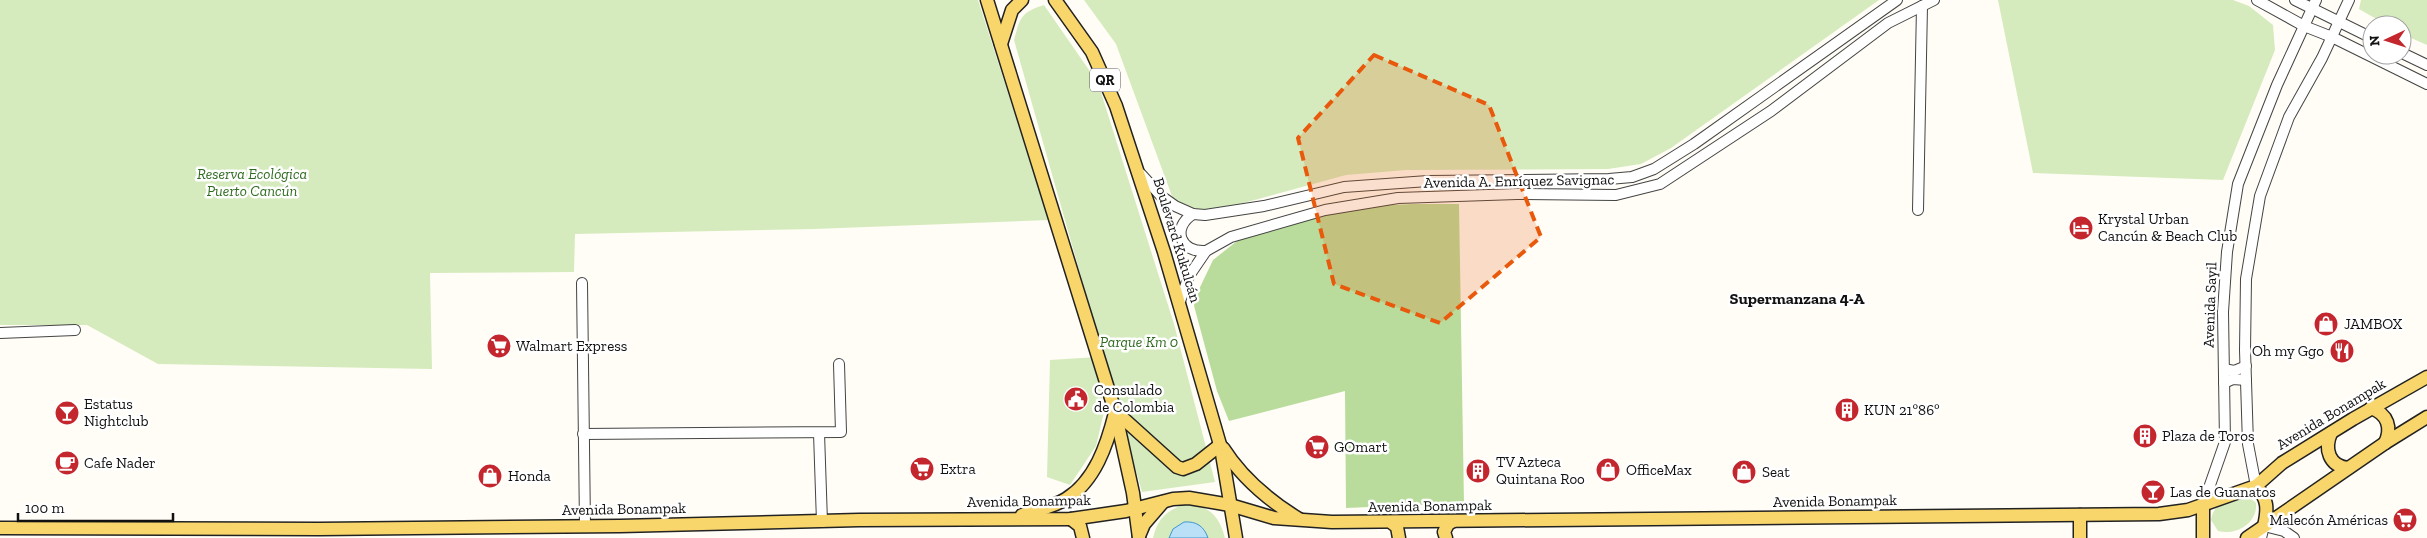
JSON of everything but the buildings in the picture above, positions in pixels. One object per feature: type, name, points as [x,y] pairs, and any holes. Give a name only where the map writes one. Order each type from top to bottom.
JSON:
[{"type":"main road","points":[[987,0],[1115,411],[1136,508],[1139,537]]},
{"type":"main road","points":[[1001,44],[1012,10],[1022,0]]},
{"type":"main road","name":"Boulevard Kukulcán","points":[[1055,0],[1092,52],[1116,106],[1137,168],[1219,443],[1235,534]]},
{"type":"main road","name":"Avenida Bonampak","points":[[0,528],[585,526],[859,520],[1072,519],[1189,498],[1230,505],[1274,518],[1306,522],[1392,523],[2159,514],[2188,510],[2256,486],[2282,463],[2371,408],[2427,377]]},
{"type":"main road","points":[[2371,408],[2382,414],[2388,422],[2388,433],[2385,443]]},
{"type":"main road","points":[[1115,411],[1177,466],[1183,469],[1192,467],[1219,443],[1231,460],[1261,493],[1306,522]]},
{"type":"main road","points":[[1013,518],[1056,504],[1076,491],[1100,459],[1115,411]]},
{"type":"main road","points":[[2247,538],[2263,532],[2348,468],[2427,417]]},
{"type":"main road","points":[[2331,433],[2327,446],[2329,456],[2336,465],[2348,468]]},
{"type":"main road","points":[[2256,486],[2266,500],[2268,509],[2263,532]]},
{"type":"main road","points":[[1204,500],[1221,514],[1235,534]]},
{"type":"main road","points":[[1139,537],[1144,524],[1164,502]]},
{"type":"main road","points":[[2203,505],[2203,538]]},
{"type":"main road","points":[[2080,514],[2080,538]]},
{"type":"main road","points":[[1072,519],[1080,526],[1083,538]]},
{"type":"main road","points":[[1446,538],[1444,532],[1448,524],[1453,521]]},
{"type":"main road","points":[[1392,523],[1397,528],[1399,538]]},
{"type":"street","name":"Avenida A. Enríquez Savignac","points":[[1137,168],[1161,196],[1193,214],[1212,215],[1264,206],[1344,187],[1428,181],[1609,179],[1632,177],[1654,169],[1694,144],[1897,0]]},
{"type":"street","name":"Avenida A. Enríquez Savignac","points":[[1179,304],[1189,276],[1206,251],[1232,237],[1325,210],[1398,198],[1517,194],[1616,195],[1660,184],[1771,111],[1888,24],[1934,0]]},
{"type":"street","points":[[2257,0],[2304,26],[2332,37],[2427,84]]},
{"type":"street","points":[[2295,0],[2314,4],[2339,22],[2362,33]]},
{"type":"street","points":[[2256,486],[2248,444],[2246,280],[2260,196],[2289,117],[2332,37],[2349,0]]},
{"type":"street","name":"Avenida Sayil","points":[[2203,505],[2225,442],[2223,312],[2227,252],[2238,184],[2277,85],[2314,4]]},
{"type":"street","points":[[1918,210],[1922,6]]},
{"type":"street","points":[[2412,58],[2427,65]]},
{"type":"street","points":[[1193,214],[1181,226],[1180,234],[1183,242],[1197,251],[1206,251]]},
{"type":"street","points":[[582,283],[585,526]]},
{"type":"street","points":[[0,333],[75,330]]},
{"type":"street","points":[[583,434],[841,432],[839,364]]},
{"type":"street","points":[[2224,369],[2234,371],[2246,366]]},
{"type":"street","points":[[2224,383],[2233,379],[2246,380]]},
{"type":"street","points":[[820,433],[822,522]]},
{"type":"street","points":[[2263,532],[2284,531],[2294,538]]},
{"type":"highlighted area","points":[[1374,55],[1489,105],[1541,237],[1440,323],[1334,284],[1298,138]]},
{"type":"green space","name":"Reserva Ecológica Puerto Cancún","points":[[0,0],[978,0],[1049,220],[814,229],[575,234],[574,272],[430,273],[432,369],[158,364],[87,325],[0,325]]},
{"type":"green space","points":[[1084,0],[1879,0],[1671,148],[1641,164],[1608,169],[1406,170],[1346,175],[1203,214],[1176,207],[1116,44]]},
{"type":"green space","points":[[1998,0],[2233,0],[2249,6],[2273,25],[2275,50],[2223,180],[2033,173]]},
{"type":"green space","points":[[2361,0],[2427,0],[2427,45],[2412,38],[2412,15],[2370,15],[2359,9]]},
{"type":"green space","name":"Parque Km 0","points":[[1044,5],[1098,83],[1174,324],[1215,482],[1142,492],[1014,40],[1020,21],[1026,13]]},
{"type":"green space","points":[[1459,204],[1464,503],[1346,508],[1345,391],[1229,421],[1217,391],[1193,302],[1213,260],[1237,241],[1346,207]]},
{"type":"green space","points":[[1097,357],[1104,412],[1096,446],[1070,485],[1047,477],[1050,360]]},
{"type":"green space","points":[[2240,496],[2249,497],[2256,503],[2256,510],[2250,522],[2232,532],[2218,531],[2211,520],[2215,510],[2221,503]]},
{"type":"green space","points":[[1182,505],[1191,505],[1211,512],[1219,522],[1225,538],[1153,538],[1159,521]]},
{"type":"water","points":[[1184,522],[1192,522],[1199,525],[1208,538],[1169,538],[1173,529]]},
{"type":"place","name":"Krystal Urban Cancún & Beach Club","points":[[2081,228]]},
{"type":"place","name":"JAMBOX","points":[[2326,324]]},
{"type":"place","name":"Walmart Express","points":[[499,346]]},
{"type":"place","name":"Oh my Ggo","points":[[2342,351]]},
{"type":"place","name":"Consulado de Colombia","points":[[1076,399]]},
{"type":"place","name":"KUN 21º86º","points":[[1847,410]]},
{"type":"place","name":"Estatus Nightclub","points":[[67,413]]},
{"type":"place","name":"Plaza de Toros","points":[[2145,436]]},
{"type":"place","name":"GOmart","points":[[1317,447]]},
{"type":"place","name":"Cafe Nader","points":[[67,463]]},
{"type":"place","name":"Extra","points":[[922,469]]},
{"type":"place","name":"OfficeMax","points":[[1608,470]]},
{"type":"place","name":"TV Azteca Quintana Roo","points":[[1478,471]]},
{"type":"place","name":"Seat","points":[[1744,472]]},
{"type":"place","name":"Honda","points":[[490,476]]},
{"type":"place","name":"Las de Guanatos","points":[[2153,492]]},
{"type":"place","name":"Malecón Américas","points":[[2405,520]]},
{"type":"district","name":"Supermanzana 4-A","points":[[1797,298]]}]
